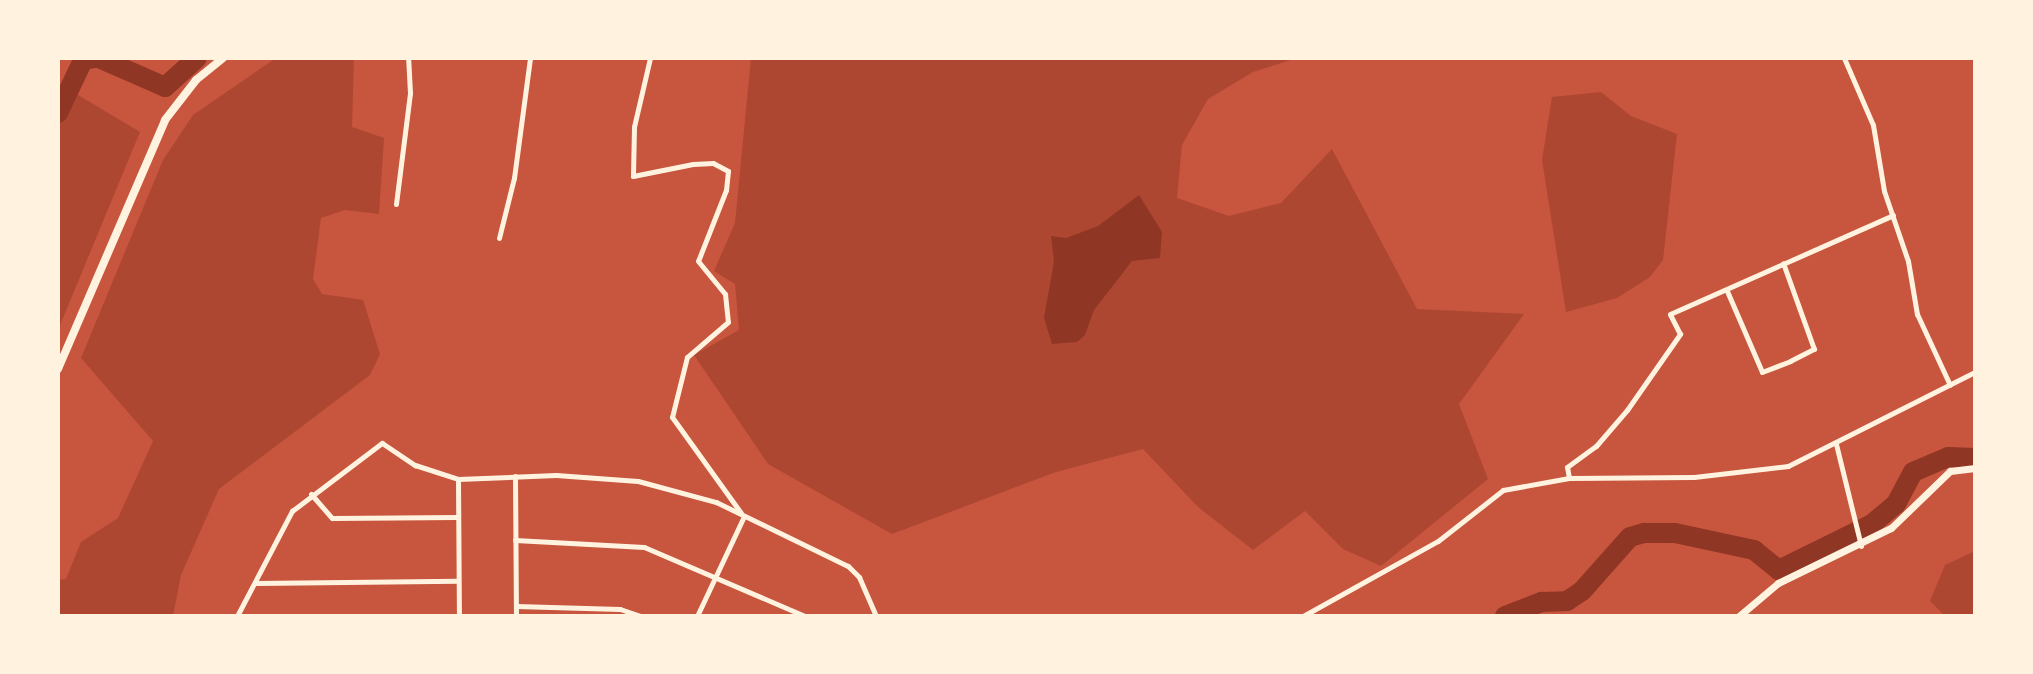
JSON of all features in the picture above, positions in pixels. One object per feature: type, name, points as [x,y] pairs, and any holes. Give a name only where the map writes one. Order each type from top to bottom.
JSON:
[{"type":"main road","points":[[58,369],[165,120],[196,80],[223,58]]},
{"type":"street","points":[[396,204],[410,93],[408,58]]},
{"type":"street","points":[[499,238],[514,178],[530,58]]},
{"type":"street","points":[[650,58],[634,127],[633,176],[693,164],[713,163],[728,171],[726,190],[698,261],[725,294],[728,322],[687,357],[672,417],[744,516]]},
{"type":"street","points":[[1844,58],[1873,125],[1893,215],[1908,261],[1917,314],[1950,385]]},
{"type":"street","points":[[1569,478],[1567,467],[1596,446],[1627,410],[1680,334],[1670,314],[1893,215]]},
{"type":"street","points":[[1727,291],[1762,372],[1814,349],[1783,263]]},
{"type":"street","points":[[1303,616],[1438,541],[1503,490],[1569,478],[1758,473],[1836,444],[1975,372]]},
{"type":"street","points":[[237,616],[273,541],[292,511],[382,443],[415,465],[458,479],[515,476],[638,481],[716,502],[848,566],[859,577],[876,616]]},
{"type":"street","points":[[1836,444],[1860,542]]},
{"type":"street","points":[[1739,616],[1778,583],[1891,528],[1950,471],[1975,468]]},
{"type":"street","points":[[515,476],[516,616]]},
{"type":"street","points":[[458,479],[459,616]]},
{"type":"street","points":[[311,494],[332,518],[458,517]]},
{"type":"street","points":[[697,616],[744,516]]},
{"type":"street","points":[[515,540],[644,547],[715,574],[805,616]]},
{"type":"street","points":[[255,583],[458,581]]},
{"type":"street","points":[[516,606],[620,609],[640,616]]},
{"type":"shaded area","points":[[276,58],[354,58],[352,127],[384,138],[379,214],[345,210],[321,218],[313,279],[322,294],[363,300],[380,354],[370,375],[219,489],[181,575],[173,616],[58,616],[58,580],[66,579],[81,542],[118,518],[153,441],[81,358],[163,160],[193,115]]},
{"type":"shaded area","points":[[751,58],[1297,58],[1253,72],[1208,99],[1182,145],[1177,198],[1229,216],[1281,203],[1332,149],[1417,309],[1524,314],[1459,404],[1488,479],[1381,566],[1343,549],[1305,511],[1253,550],[1198,507],[1143,449],[1056,472],[892,534],[768,464],[694,355],[739,330],[735,284],[714,271],[735,223]]},
{"type":"shaded area","points":[[58,83],[140,132],[58,330]]},
{"type":"shaded area","points":[[1601,92],[1631,116],[1677,134],[1663,260],[1650,277],[1617,298],[1566,312],[1542,160],[1552,97]]},
{"type":"shaded area","points":[[1139,195],[1162,232],[1160,258],[1132,261],[1094,310],[1085,335],[1077,342],[1052,344],[1044,318],[1054,261],[1051,236],[1066,238],[1098,226]]},
{"type":"shaded area","points":[[1975,551],[1975,616],[1945,616],[1930,601],[1945,565]]},
{"type":"waterway","points":[[58,113],[83,60],[94,58]]},
{"type":"waterway","points":[[99,58],[165,87],[197,58]]},
{"type":"waterway","points":[[1505,616],[1542,602],[1567,601],[1582,591],[1630,537],[1644,533],[1675,533],[1754,550],[1779,570],[1872,524],[1896,504],[1913,472],[1948,457],[1975,458]]}]
